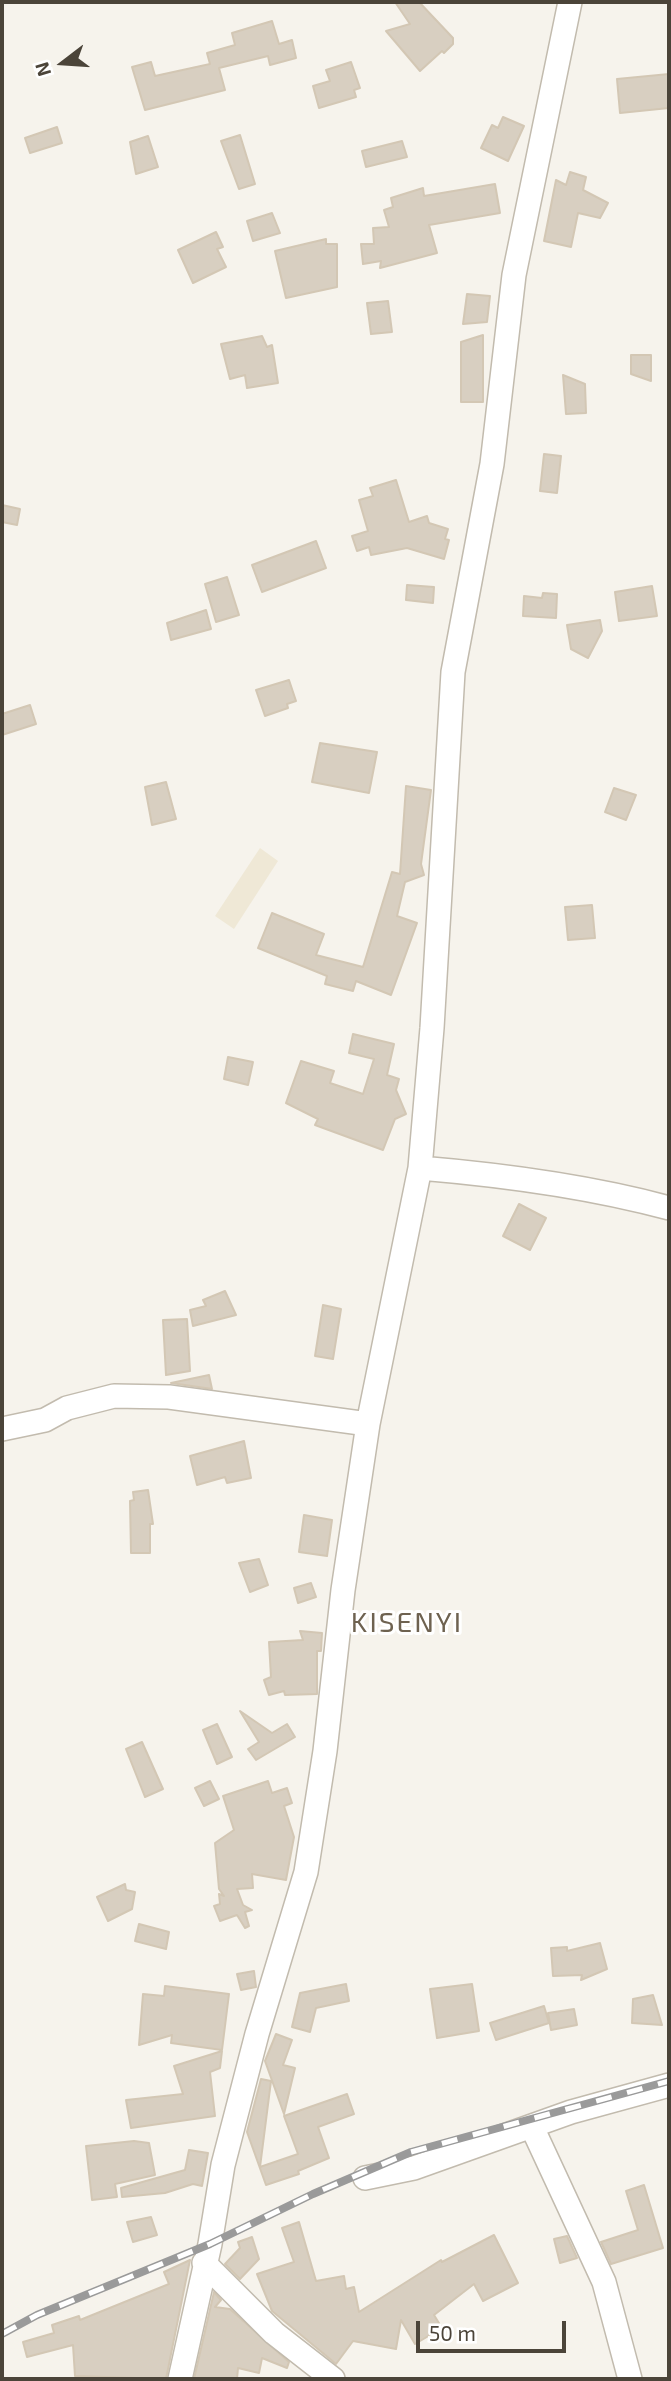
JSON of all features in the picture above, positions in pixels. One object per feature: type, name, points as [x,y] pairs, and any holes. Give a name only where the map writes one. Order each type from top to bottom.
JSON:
[{"type":"street","points":[[180,2379],[226,2152],[306,1872],[326,1751],[343,1590],[368,1424],[420,1168],[432,1028],[438,887],[453,672],[492,464],[514,275],[570,2]]},
{"type":"street","points":[[420,1168],[490,1174],[639,1200],[669,1209]]},
{"type":"street","points":[[2,1429],[45,1420],[67,1408],[114,1395],[169,1397],[368,1424]]},
{"type":"street","points":[[365,2178],[414,2168],[532,2127],[669,2085]]},
{"type":"street","points":[[532,2127],[604,2282],[630,2379]]},
{"type":"street","points":[[205,2263],[274,2333],[333,2379]]},
{"type":"shaded area","points":[[260,848],[278,861],[234,929],[215,916]]},
{"type":"building","points":[[395,2],[419,2],[453,38],[453,44],[444,53],[442,51],[420,71],[386,31],[410,24]]},
{"type":"building","points":[[272,21],[279,44],[292,40],[296,58],[270,65],[268,56],[219,68],[225,90],[145,110],[132,67],[151,62],[155,76],[210,64],[207,53],[235,45],[232,33]]},
{"type":"building","points":[[351,62],[360,88],[354,90],[356,97],[319,108],[313,86],[330,81],[326,70]]},
{"type":"building","points":[[669,74],[669,108],[620,113],[617,79]]},
{"type":"building","points":[[503,117],[524,126],[508,161],[481,148],[492,125],[498,128]]},
{"type":"building","points":[[57,127],[62,143],[30,153],[25,138]]},
{"type":"building","points":[[240,135],[255,184],[239,189],[221,141]]},
{"type":"building","points":[[148,136],[158,167],[136,174],[130,142]]},
{"type":"building","points":[[402,141],[407,157],[366,167],[362,151]]},
{"type":"building","points":[[570,172],[586,177],[583,190],[608,203],[600,218],[578,213],[571,247],[544,241],[556,180],[566,185]]},
{"type":"building","points":[[495,184],[500,213],[429,225],[437,253],[380,268],[381,261],[363,264],[361,244],[374,244],[373,228],[389,227],[384,210],[393,207],[391,198],[423,188],[424,196]]},
{"type":"building","points":[[272,213],[280,233],[253,241],[247,221]]},
{"type":"building","points":[[216,232],[223,247],[217,249],[226,267],[193,283],[178,250]]},
{"type":"building","points":[[326,239],[326,244],[337,244],[337,287],[286,298],[275,251]]},
{"type":"building","points":[[467,294],[490,296],[487,322],[463,324]]},
{"type":"building","points":[[388,301],[392,332],[371,334],[367,303]]},
{"type":"building","points":[[483,335],[483,402],[461,402],[461,342]]},
{"type":"building","points":[[262,336],[267,347],[272,345],[278,383],[247,388],[245,375],[230,379],[221,344]]},
{"type":"building","points":[[631,355],[651,355],[651,381],[631,374]]},
{"type":"building","points":[[563,375],[585,384],[586,413],[566,414]]},
{"type":"building","points":[[544,454],[561,456],[557,493],[540,491]]},
{"type":"building","points":[[396,480],[409,522],[427,516],[429,523],[448,529],[445,539],[449,540],[444,559],[407,548],[371,555],[369,547],[357,551],[352,536],[368,531],[359,500],[373,496],[370,488]]},
{"type":"building","points":[[2,505],[20,509],[17,525],[2,522]]},
{"type":"building","points":[[316,541],[326,568],[262,592],[252,565]]},
{"type":"building","points":[[227,577],[239,615],[216,622],[205,584]]},
{"type":"building","points":[[407,585],[434,587],[433,603],[406,600]]},
{"type":"building","points":[[652,586],[657,616],[619,621],[615,592]]},
{"type":"building","points":[[543,593],[557,594],[556,618],[523,616],[524,596],[542,598]]},
{"type":"building","points":[[206,610],[211,629],[171,640],[167,623]]},
{"type":"building","points":[[600,620],[602,631],[588,658],[571,649],[567,625]]},
{"type":"building","points":[[289,680],[296,701],[287,704],[288,708],[265,716],[256,690]]},
{"type":"building","points":[[30,705],[36,724],[2,735],[2,714]]},
{"type":"building","points":[[320,743],[377,752],[369,793],[312,782]]},
{"type":"building","points":[[166,782],[176,819],[152,825],[145,787]]},
{"type":"building","points":[[406,786],[431,790],[421,864],[424,875],[405,882],[397,916],[417,923],[391,995],[356,981],[353,991],[325,984],[327,976],[258,948],[272,913],[324,934],[316,955],[363,967],[392,872],[400,874]]},
{"type":"building","points":[[614,788],[636,795],[626,820],[605,812]]},
{"type":"building","points":[[592,905],[595,938],[568,940],[565,907]]},
{"type":"building","points":[[353,1034],[394,1044],[387,1075],[399,1079],[396,1090],[406,1114],[395,1119],[383,1150],[315,1125],[318,1119],[286,1103],[301,1061],[334,1071],[330,1083],[363,1094],[374,1059],[349,1053]]},
{"type":"building","points":[[228,1057],[253,1062],[248,1085],[224,1079]]},
{"type":"building","points":[[519,1204],[546,1218],[530,1250],[503,1236]]},
{"type":"building","points":[[225,1291],[236,1315],[193,1326],[190,1310],[206,1306],[203,1300]]},
{"type":"building","points":[[323,1305],[341,1309],[333,1359],[315,1356]]},
{"type":"building","points":[[187,1319],[190,1371],[166,1375],[163,1320]]},
{"type":"building","points":[[209,1375],[212,1389],[171,1383]]},
{"type":"building","points":[[244,1441],[251,1478],[227,1483],[225,1477],[197,1485],[190,1456]]},
{"type":"building","points":[[148,1490],[153,1524],[150,1524],[150,1553],[131,1553],[130,1501],[134,1500],[133,1492]]},
{"type":"building","points":[[304,1515],[332,1520],[327,1556],[299,1552]]},
{"type":"building","points":[[259,1559],[268,1585],[250,1592],[239,1563]]},
{"type":"building","points":[[311,1583],[316,1597],[298,1603],[294,1588]]},
{"type":"building","points":[[300,1631],[322,1633],[321,1651],[317,1651],[317,1694],[285,1695],[284,1691],[269,1695],[264,1680],[271,1677],[269,1642],[303,1640]]},
{"type":"building","points":[[240,1711],[272,1733],[287,1724],[295,1737],[256,1760],[248,1749],[259,1742]]},
{"type":"building","points":[[217,1724],[232,1757],[217,1764],[203,1730]]},
{"type":"building","points":[[142,1742],[163,1789],[145,1797],[126,1749]]},
{"type":"building","points":[[210,1781],[219,1799],[204,1806],[195,1788]]},
{"type":"building","points":[[268,1781],[272,1793],[287,1788],[292,1803],[284,1806],[294,1837],[286,1880],[252,1874],[253,1888],[237,1889],[243,1905],[252,1910],[245,1912],[249,1926],[245,1928],[237,1915],[220,1921],[214,1906],[220,1904],[219,1894],[224,1896],[219,1889],[215,1843],[234,1830],[223,1796]]},
{"type":"building","points":[[125,1884],[126,1890],[135,1892],[132,1909],[108,1921],[97,1897]]},
{"type":"building","points":[[139,1924],[169,1932],[166,1949],[135,1941]]},
{"type":"building","points":[[600,1943],[607,1969],[581,1980],[582,1975],[553,1976],[551,1948],[567,1947],[567,1951]]},
{"type":"building","points":[[254,1971],[256,1987],[241,1990],[237,1974]]},
{"type":"building","points":[[346,1984],[349,2001],[316,2008],[310,2032],[292,2027],[300,1993]]},
{"type":"building","points":[[472,1984],[479,2031],[437,2038],[430,1989]]},
{"type":"building","points":[[165,1986],[229,1994],[222,2050],[171,2043],[172,2035],[139,2045],[143,1994],[164,1996]]},
{"type":"building","points":[[653,1995],[662,2025],[632,2023],[633,1999]]},
{"type":"building","points":[[544,2006],[549,2023],[496,2040],[490,2023]]},
{"type":"building","points":[[574,2009],[577,2025],[551,2030],[548,2013]]},
{"type":"building","points":[[276,2034],[292,2040],[283,2065],[295,2068],[284,2114],[265,2061]]},
{"type":"building","points":[[222,2051],[220,2068],[210,2072],[215,2116],[131,2128],[126,2100],[183,2094],[174,2066]]},
{"type":"building","points":[[261,2079],[271,2081],[260,2167],[298,2154],[284,2116],[347,2094],[354,2114],[318,2127],[329,2158],[298,2171],[299,2174],[266,2185],[247,2132]]},
{"type":"building","points":[[134,2141],[149,2143],[155,2175],[115,2184],[117,2197],[92,2200],[86,2146]]},
{"type":"building","points":[[189,2150],[208,2153],[202,2186],[193,2184],[165,2193],[122,2197],[121,2188],[185,2170]]},
{"type":"building","points":[[644,2185],[663,2248],[611,2264],[601,2242],[638,2230],[626,2191]]},
{"type":"building","points":[[151,2217],[157,2235],[133,2242],[127,2222]]},
{"type":"building","points":[[299,2222],[316,2281],[344,2276],[346,2289],[354,2287],[359,2312],[441,2260],[442,2262],[494,2235],[518,2283],[483,2301],[474,2284],[434,2315],[442,2328],[415,2344],[401,2320],[396,2349],[353,2341],[336,2364],[272,2311],[257,2274],[294,2262],[282,2228]]},
{"type":"building","points":[[567,2236],[577,2258],[560,2263],[554,2239]]},
{"type":"building","points":[[252,2237],[259,2259],[240,2279],[225,2264],[240,2248],[238,2242]]},
{"type":"building","points":[[190,2260],[166,2379],[75,2376],[73,2345],[27,2357],[23,2342],[54,2333],[52,2325],[79,2316],[80,2320],[169,2284],[164,2272]]},
{"type":"building","points":[[214,2292],[221,2300],[215,2307],[230,2309],[289,2362],[287,2368],[262,2358],[259,2373],[238,2368],[237,2379],[194,2379]]},
{"type":"railway","points":[[2,2334],[37,2315],[210,2244],[313,2194],[411,2152],[669,2081]]},
{"type":"district","name":"KISENYI","points":[[407,1623]]}]
